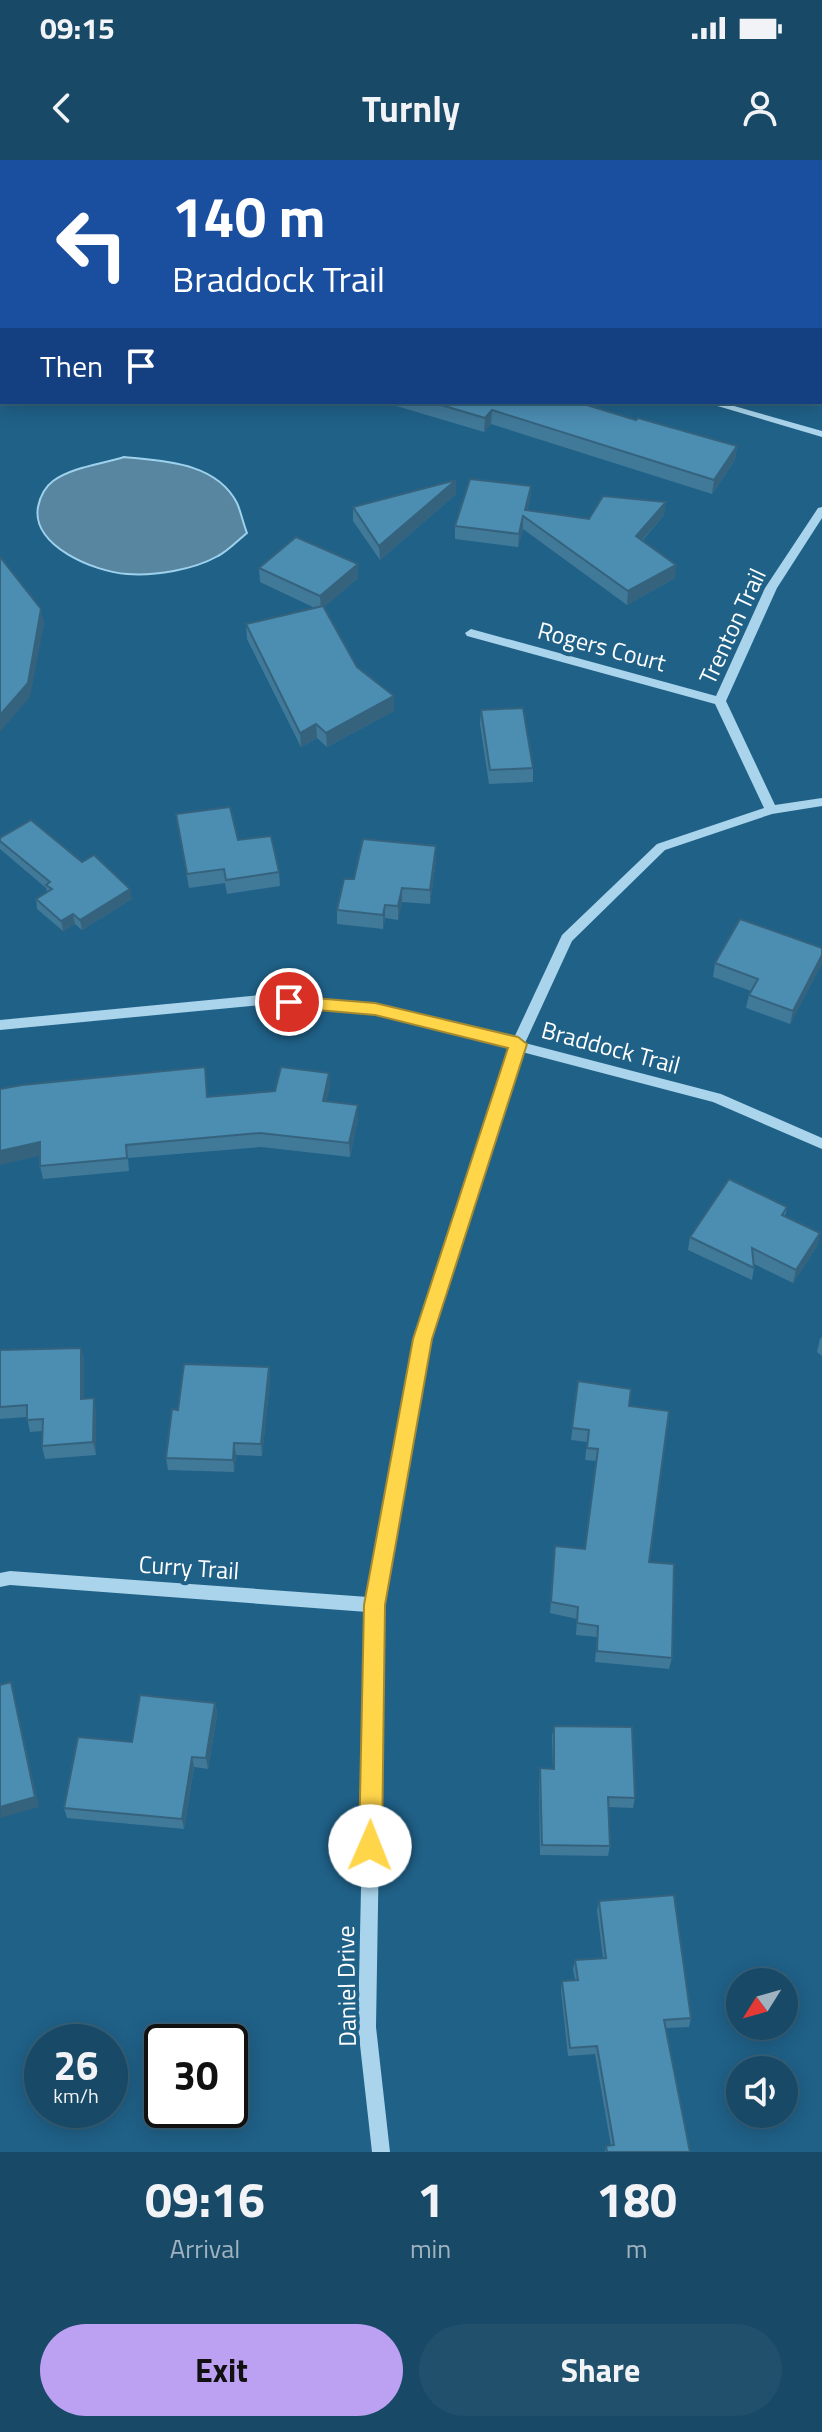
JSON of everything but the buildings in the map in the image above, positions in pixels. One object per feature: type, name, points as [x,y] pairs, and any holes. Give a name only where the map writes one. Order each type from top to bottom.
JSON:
[{"type":"street","points":[[716,404],[822,434]]},
{"type":"street","name":"Trenton Trail","points":[[771,810],[720,701],[771,588],[822,510]]},
{"type":"street","name":"Rogers Court","points":[[471,633],[720,701]]},
{"type":"street","points":[[771,810],[822,802]]},
{"type":"street","name":"Daniel Drive","points":[[381,2152],[367,2027],[375,1605],[422,1339],[518,1044],[567,938],[661,847],[771,810]]},
{"type":"street","name":"Braddock Trail","points":[[0,1025],[260,1000],[375,1009],[716,1098],[822,1144]]},
{"type":"street","name":"Curry Trail","points":[[0,1580],[10,1578],[375,1605]]},
{"type":"water","points":[[124,457],[187,466],[216,479],[228,489],[237,503],[247,533],[208,561],[162,573],[114,572],[68,554],[44,534],[38,507],[43,492],[53,481],[69,472]]},
{"type":"route","points":[[289,1002],[375,1009],[518,1044],[422,1339],[375,1605],[370,1846]]}]
